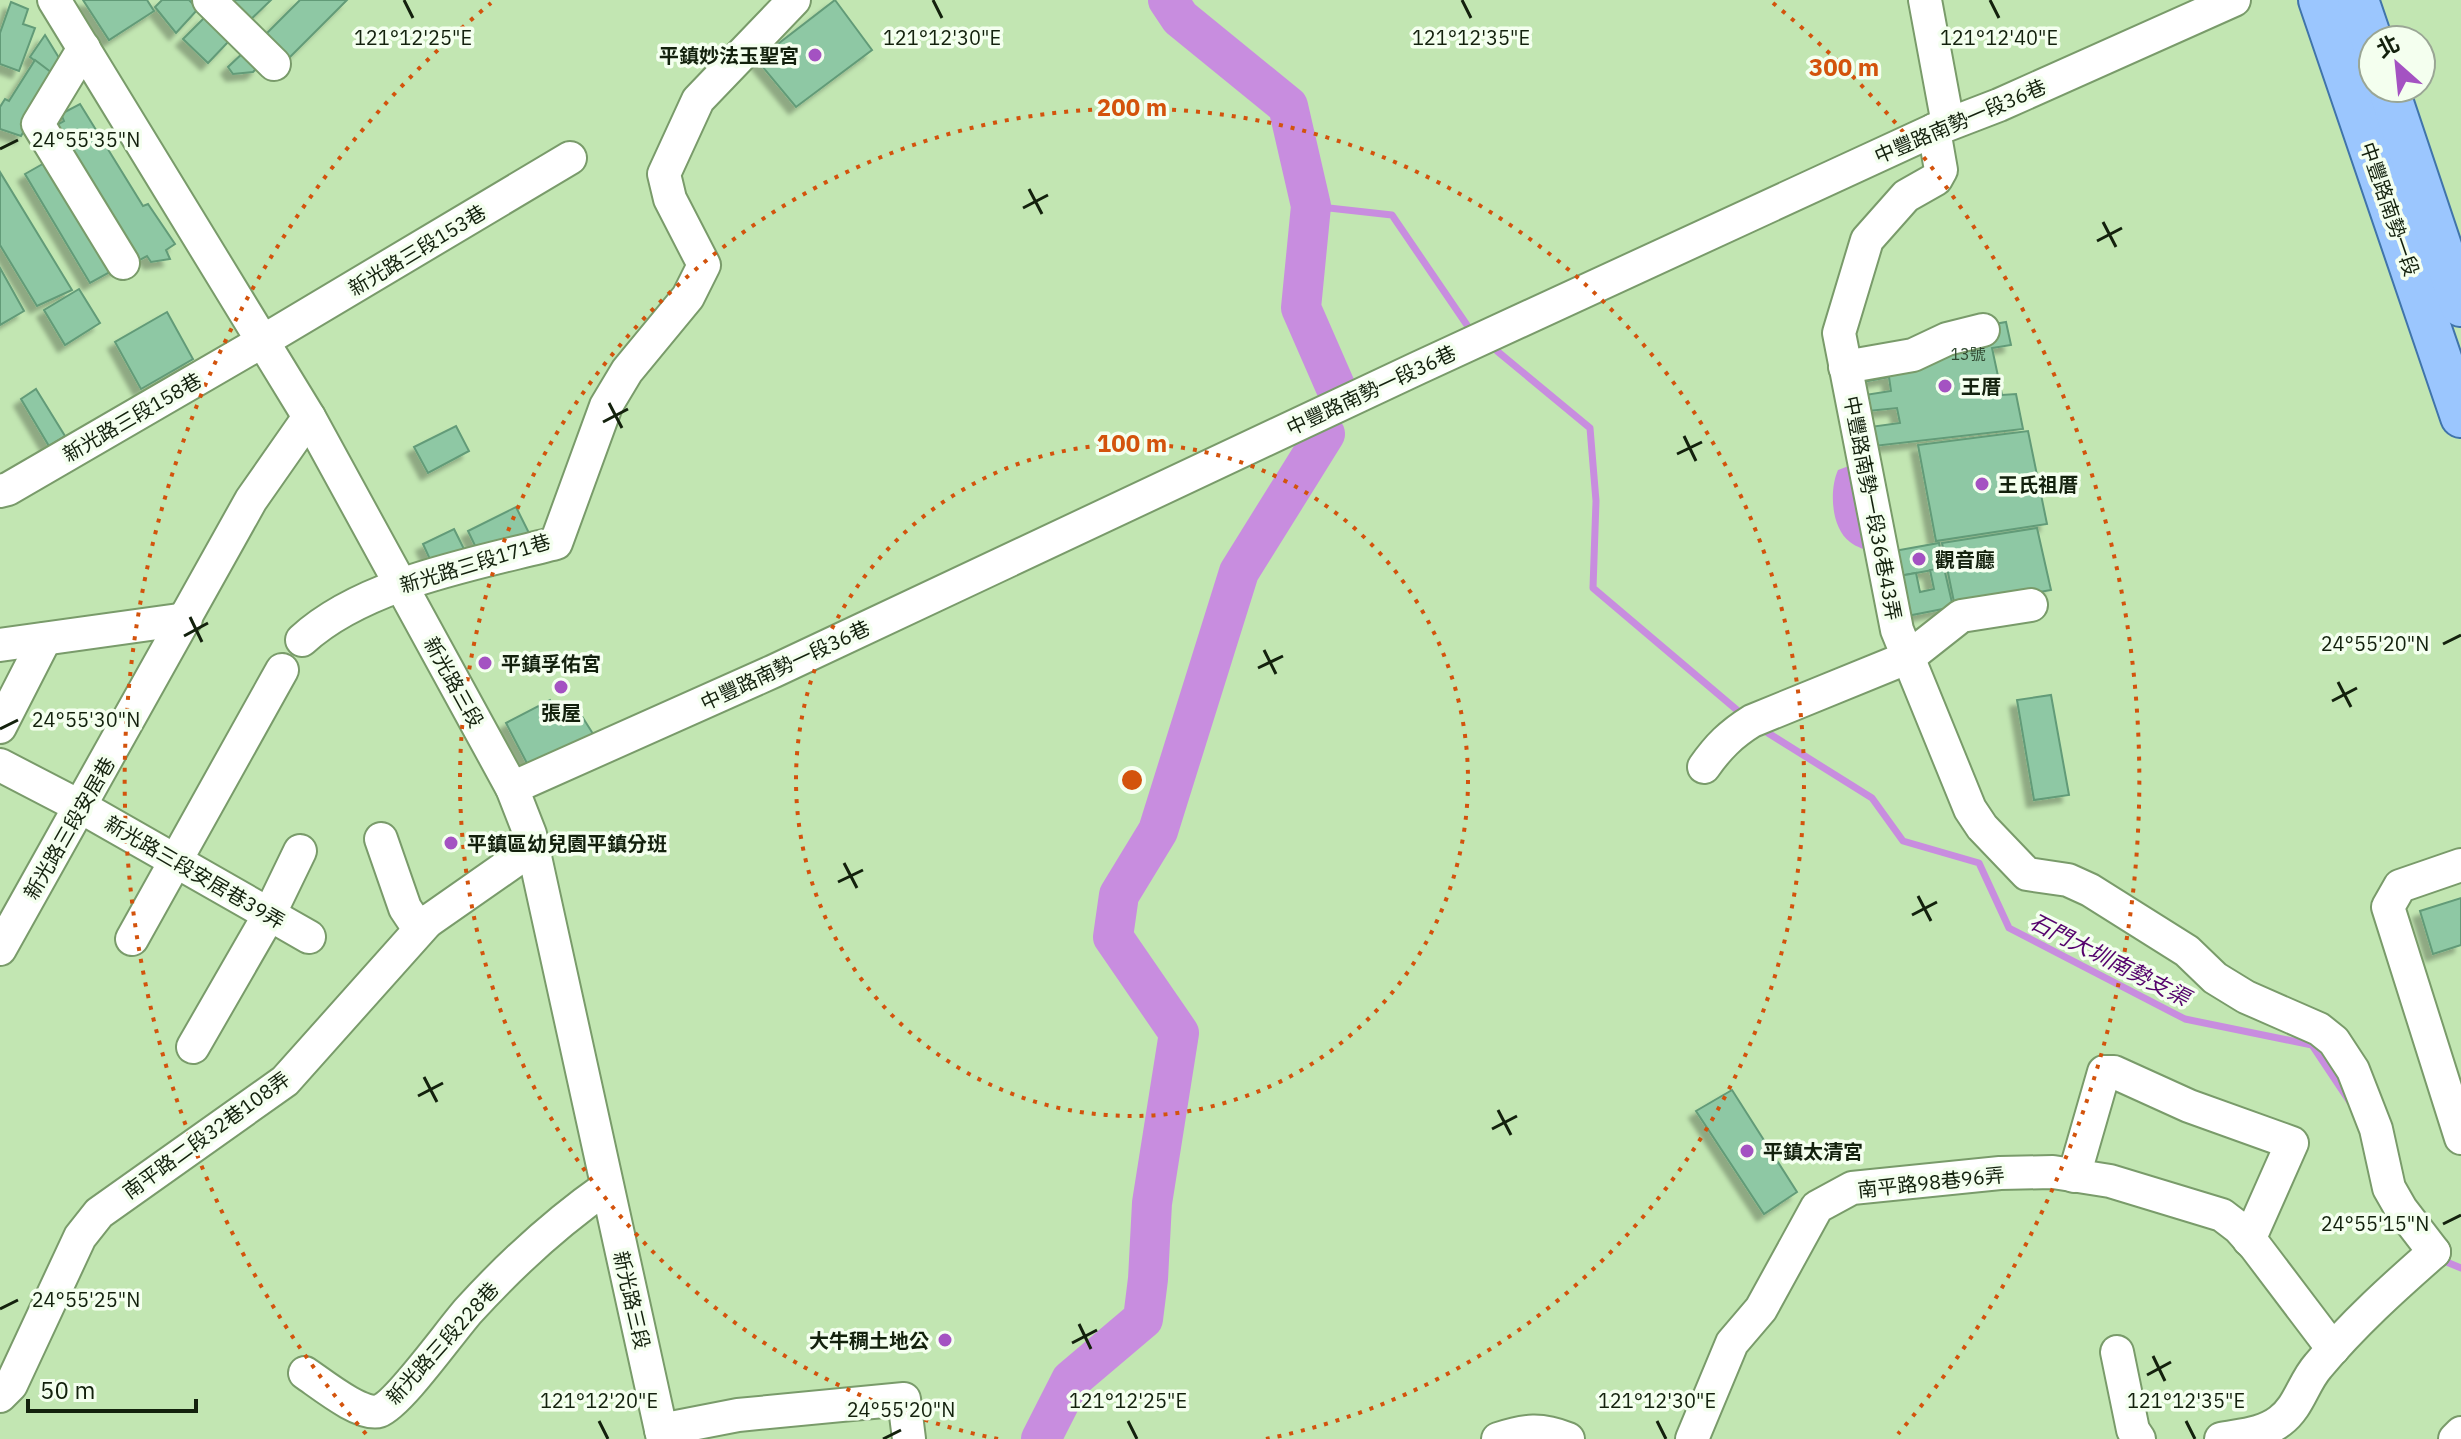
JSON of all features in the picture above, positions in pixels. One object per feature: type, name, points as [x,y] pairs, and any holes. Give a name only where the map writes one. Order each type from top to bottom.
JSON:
[{"type":"main road","name":"中豐路南勢一段","points":[[2319,0],[2461,417]]},
{"type":"main road","points":[[2358,0],[2366,24]]},
{"type":"main road","name":"中豐路南勢一段","points":[[2393,104],[2460,301]]},
{"type":"street","name":"新光路三段","points":[[54,0],[309,417],[512,788],[533,848],[662,1434]]},
{"type":"street","points":[[209,0],[274,64]]},
{"type":"street","name":"新光路三段171巷","points":[[302,640],[321,623],[400,584],[556,543],[606,406],[627,371],[688,297],[704,265],[670,199],[664,174],[698,100],[794,0]]},
{"type":"street","points":[[1925,0],[1941,127]]},
{"type":"street","name":"中豐路南勢一段36巷","points":[[512,788],[774,671],[1418,368],[1941,127],[2012,99],[2234,0]]},
{"type":"street","points":[[84,48],[38,124],[123,263]]},
{"type":"street","name":"中豐路南勢一段36巷43弄","points":[[1941,127],[1941,170],[1936,179],[1906,196],[1867,240],[1839,333],[1897,630],[1970,809],[1982,827],[2027,874],[2068,880],[2090,890],[2187,951],[2215,978],[2246,997],[2319,1029],[2334,1041],[2353,1070],[2376,1129],[2389,1188],[2401,1209],[2443,1252]]},
{"type":"street","name":"新光路三段153巷","points":[[263,341],[570,158]]},
{"type":"street","points":[[1845,367],[1913,355],[1947,339],[1983,330]]},
{"type":"street","name":"新光路三段158巷","points":[[0,491],[263,341]]},
{"type":"street","name":"新光路三段安居巷","points":[[0,949],[251,500],[309,417]]},
{"type":"street","points":[[1704,767],[1742,727],[1909,657],[1961,616],[2031,605]]},
{"type":"street","points":[[0,645],[186,619]]},
{"type":"street","points":[[0,727],[45,639]]},
{"type":"street","points":[[132,939],[282,670]]},
{"type":"street","name":"新光路三段安居巷39弄","points":[[0,765],[81,807],[309,937]]},
{"type":"street","points":[[381,839],[405,908],[413,920],[427,922]]},
{"type":"street","name":"南平路二段32巷108弄","points":[[0,1396],[11,1385],[80,1237],[99,1213],[285,1081],[427,922],[533,848]]},
{"type":"street","points":[[193,1047],[269,915],[300,851]]},
{"type":"street","points":[[2461,865],[2400,886],[2388,907],[2461,1138]]},
{"type":"street","points":[[2074,1176],[2104,1072],[2114,1072],[2189,1106],[2292,1143],[2249,1240]]},
{"type":"street","name":"南平路98巷96弄","points":[[1692,1439],[1732,1343],[1761,1309],[1817,1207],[1852,1188],[2000,1173],[2053,1172],[2110,1181],[2222,1215],[2249,1240],[2333,1349]]},
{"type":"street","name":"新光路三段228巷","points":[[305,1373],[363,1411],[379,1411],[399,1396],[491,1288],[607,1187]]},
{"type":"street","points":[[2221,1439],[2259,1432],[2278,1423],[2294,1409],[2308,1378],[2368,1312],[2443,1252]]},
{"type":"street","points":[[2117,1352],[2133,1430],[2139,1439]]},
{"type":"street","points":[[662,1434],[738,1415],[904,1399],[909,1439]]},
{"type":"street","points":[[1498,1439],[1515,1433],[1544,1430],[1568,1439]]},
{"type":"street","points":[[2455,1439],[2461,1433]]},
{"type":"shaded area","points":[[1857,463],[1873,552],[1850,542],[1835,518],[1833,488],[1838,470]]},
{"type":"building","points":[[83,0],[147,0],[154,11],[109,40]]},
{"type":"building","points":[[162,0],[189,0],[198,9],[176,33],[155,7]]},
{"type":"building","points":[[223,0],[271,0],[244,26]]},
{"type":"building","points":[[300,0],[347,0],[282,65],[259,41]]},
{"type":"building","name":"平鎮妙法玉聖宮","points":[[835,0],[872,50],[796,107],[757,60]]},
{"type":"building","points":[[11,2],[28,9],[23,24],[35,28],[19,71],[0,64],[0,33]]},
{"type":"building","points":[[206,16],[229,41],[208,63],[183,39]]},
{"type":"building","points":[[45,35],[64,66],[58,78],[30,57]]},
{"type":"building","points":[[245,51],[259,66],[253,72],[233,74],[228,67]]},
{"type":"building","points":[[35,60],[56,76],[21,136],[0,129],[0,107],[5,99],[9,101]]},
{"type":"building","points":[[80,104],[143,206],[148,204],[175,244],[166,250],[170,259],[151,262],[147,256],[132,264],[48,130],[64,121],[61,114]]},
{"type":"building","points":[[55,157],[121,266],[90,283],[25,174]]},
{"type":"building","points":[[0,172],[72,290],[37,306],[0,245]]},
{"type":"building","points":[[0,268],[24,311],[0,325]]},
{"type":"building","points":[[79,289],[100,323],[65,345],[44,310]]},
{"type":"building","points":[[167,312],[193,359],[141,389],[115,342]]},
{"type":"building","name":"王厝","points":[[2006,322],[2011,345],[1992,348],[2002,395],[2016,394],[2023,429],[1874,446],[1870,427],[1900,423],[1897,408],[1868,411],[1865,395],[1891,391],[1889,377],[1862,382],[1858,362],[1945,333]]},
{"type":"building","points":[[36,389],[65,436],[49,446],[21,399]]},
{"type":"building","points":[[456,426],[469,451],[428,473],[414,447]]},
{"type":"building","name":"王氏祖厝","points":[[2028,431],[2047,524],[1936,541],[1918,445]]},
{"type":"building","points":[[516,507],[529,533],[481,558],[468,531]]},
{"type":"building","points":[[2037,528],[2051,590],[1955,607],[1942,543]]},
{"type":"building","points":[[454,529],[465,551],[433,566],[423,544]]},
{"type":"building","name":"觀音廳","points":[[1939,543],[1944,568],[1899,576],[1894,551]]},
{"type":"building","points":[[1944,568],[1953,607],[1907,616],[1899,576],[1916,573],[1920,592],[1934,589],[1930,570]]},
{"type":"building","points":[[2051,695],[2069,795],[2034,800],[2017,700]]},
{"type":"building","points":[[550,700],[556,711],[573,702],[595,737],[529,767],[506,723]]},
{"type":"building","points":[[2461,898],[2461,945],[2433,954],[2420,911]]},
{"type":"building","name":"平鎮太清宮","points":[[1732,1090],[1797,1192],[1764,1214],[1696,1111]]},
{"type":"waterway","points":[[1168,0],[1180,18],[1288,106],[1311,206],[1301,308],[1339,395]]},
{"type":"waterway","name":"石門大圳南勢支渠","points":[[1311,206],[1392,215],[1469,328]]},
{"type":"waterway","name":"石門大圳南勢支渠","points":[[1497,351],[1590,428],[1596,501],[1593,588],[1744,716]]},
{"type":"waterway","points":[[1041,1439],[1071,1380],[1143,1319],[1152,1203],[1179,1033],[1113,937],[1119,895],[1158,831],[1239,572],[1325,434]]},
{"type":"waterway","name":"石門大圳南勢支渠","points":[[1760,728],[1872,798],[1903,841],[1979,863],[2009,928],[2185,1019],[2312,1045],[2350,1102]]},
{"type":"waterway","name":"石門大圳南勢支渠","points":[[2437,1258],[2461,1268]]},
{"type":"place","name":"平鎮妙法玉聖宮","points":[[815,55]]},
{"type":"place","name":"王厝","points":[[1945,386]]},
{"type":"place","name":"王氏祖厝","points":[[1982,484]]},
{"type":"place","name":"觀音廳","points":[[1919,559]]},
{"type":"place","name":"平鎮孚佑宮","points":[[485,663]]},
{"type":"place","name":"張屋","points":[[561,687]]},
{"type":"place","name":"平鎮區幼兒園平鎮分班","points":[[451,843]]},
{"type":"place","name":"平鎮太清宮","points":[[1747,1151]]},
{"type":"place","name":"大牛稠土地公","points":[[945,1340]]}]
